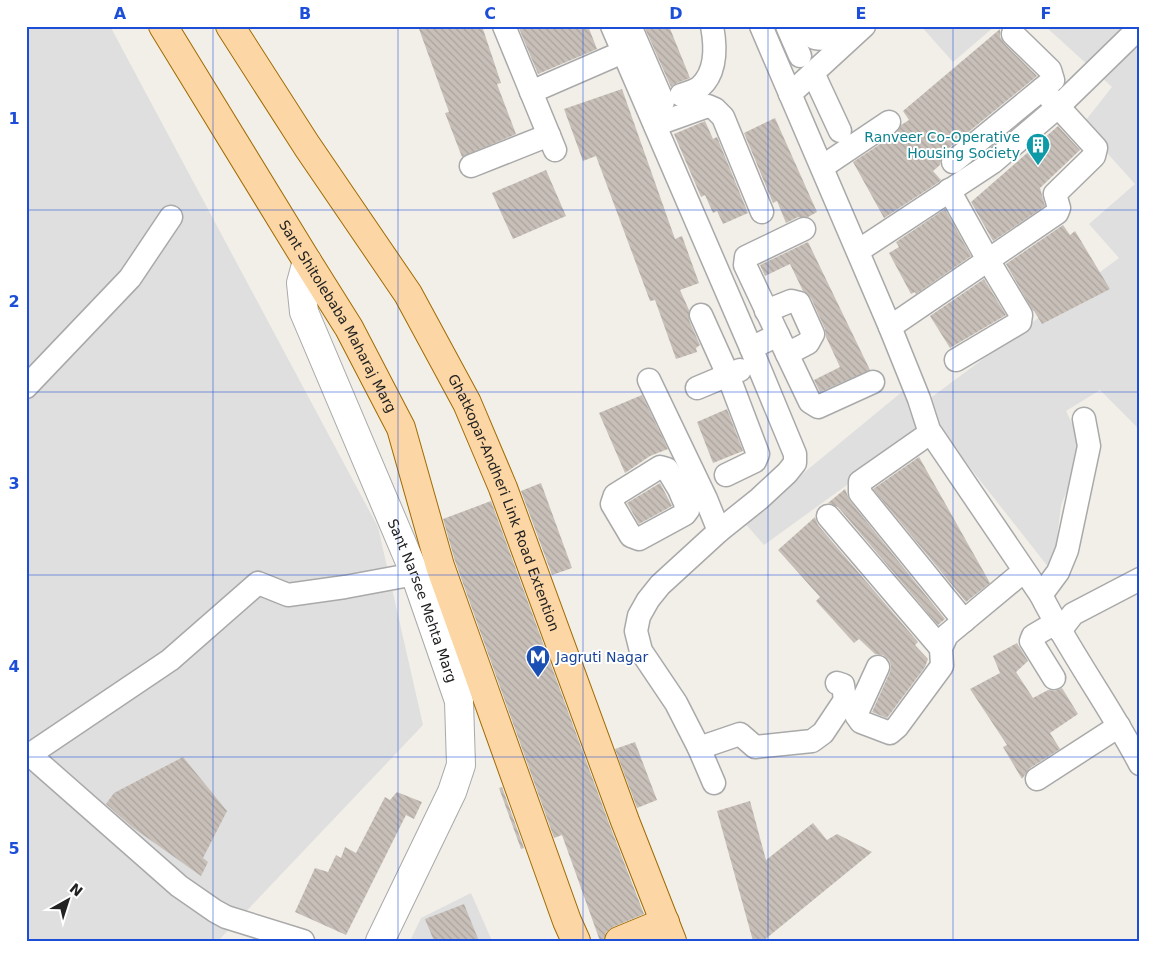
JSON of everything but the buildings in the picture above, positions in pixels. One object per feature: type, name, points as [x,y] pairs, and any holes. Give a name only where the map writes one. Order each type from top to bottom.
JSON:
[{"type":"main road","name":"Ghatkopar-Andheri Link Road Extention","points":[[230,26],[307,146],[408,294],[467,404],[503,488],[625,821],[668,931]]},
{"type":"main road","name":"Sant Shitolebaba Maharaj Marg","points":[[164,27],[306,261],[350,328],[401,428],[440,566],[567,921],[576,941]]},
{"type":"main road","points":[[619,941],[668,931]]},
{"type":"street","points":[[471,166],[552,142],[504,26]]},
{"type":"street","points":[[612,26],[795,454],[795,464],[787,473],[660,585],[648,600],[639,616],[636,631],[641,651],[676,703],[714,783]]},
{"type":"street","points":[[630,26],[672,99],[699,88],[711,74],[716,44],[712,26]]},
{"type":"street","points":[[761,26],[890,327],[919,399],[930,433],[1040,595],[1119,726],[1137,751]]},
{"type":"street","points":[[787,26],[840,131]]},
{"type":"street","points":[[810,26],[814,38],[823,40],[836,34],[845,26]]},
{"type":"street","points":[[790,94],[807,64],[864,26]]},
{"type":"street","points":[[858,251],[993,162],[1059,106],[1140,26]]},
{"type":"street","points":[[952,162],[1052,80],[1050,70],[1013,34]]},
{"type":"street","points":[[531,92],[623,52]]},
{"type":"street","points":[[890,327],[1057,213],[1059,208],[1054,194],[1094,156],[1096,148],[1042,89]]},
{"type":"street","points":[[655,125],[708,106],[715,109],[723,117],[762,212]]},
{"type":"street","points":[[1008,117],[1024,135]]},
{"type":"street","points":[[822,167],[889,122]]},
{"type":"street","points":[[976,143],[993,162]]},
{"type":"street","points":[[950,190],[988,260],[1021,315],[1020,322],[956,360]]},
{"type":"street","points":[[26,387],[130,278],[171,217]]},
{"type":"street","points":[[804,229],[746,257],[745,265],[810,402],[818,408],[873,382]]},
{"type":"street","name":"Sant Narsee Mehta Marg","points":[[306,261],[300,283],[304,312],[414,574],[458,701],[461,765],[452,792],[380,941]]},
{"type":"street","points":[[697,388],[728,376],[754,356],[782,345],[808,343],[813,334],[799,303],[791,301],[766,310]]},
{"type":"street","points":[[701,315],[728,376],[758,454],[755,461],[726,475]]},
{"type":"street","points":[[649,380],[688,484],[719,531]]},
{"type":"street","points":[[1040,595],[1058,572],[1069,542],[1090,446],[1084,419]]},
{"type":"street","points":[[930,433],[860,482],[860,493],[964,621]]},
{"type":"street","points":[[828,516],[941,648]]},
{"type":"street","points":[[878,668],[856,715],[861,722],[890,733],[897,727],[942,666],[941,648],[947,635],[1024,571]]},
{"type":"street","points":[[303,941],[226,916],[215,911],[178,886],[28,755],[170,660],[258,583],[288,595],[414,574]]},
{"type":"street","points":[[1079,661],[1046,683],[1031,641],[1033,636],[1058,627],[1073,614],[1140,579]]},
{"type":"street","points":[[699,748],[740,734],[755,747],[812,741],[823,733],[844,700],[843,685],[837,683]]},
{"type":"street","points":[[1037,779],[1119,726]]},
{"type":"shaded area","points":[[26,26],[110,26],[378,527],[423,725],[218,941],[26,941]]},
{"type":"shaded area","points":[[921,26],[995,26],[953,62]]},
{"type":"shaded area","points":[[1045,26],[1140,26],[1140,430],[1100,390],[1066,411],[1084,448],[1061,505],[1053,573],[934,422],[764,545],[744,522],[903,391],[921,405],[1119,258],[1089,224],[1135,184],[1082,125],[1112,87]]},
{"type":"shaded area","points":[[471,893],[492,941],[410,941],[421,918]]},
{"type":"place","name":"Ranveer Co-Operative Housing Society","points":[[1038,166]]},
{"type":"place","name":"Jagruti Nagar","points":[[538,678]]}]
